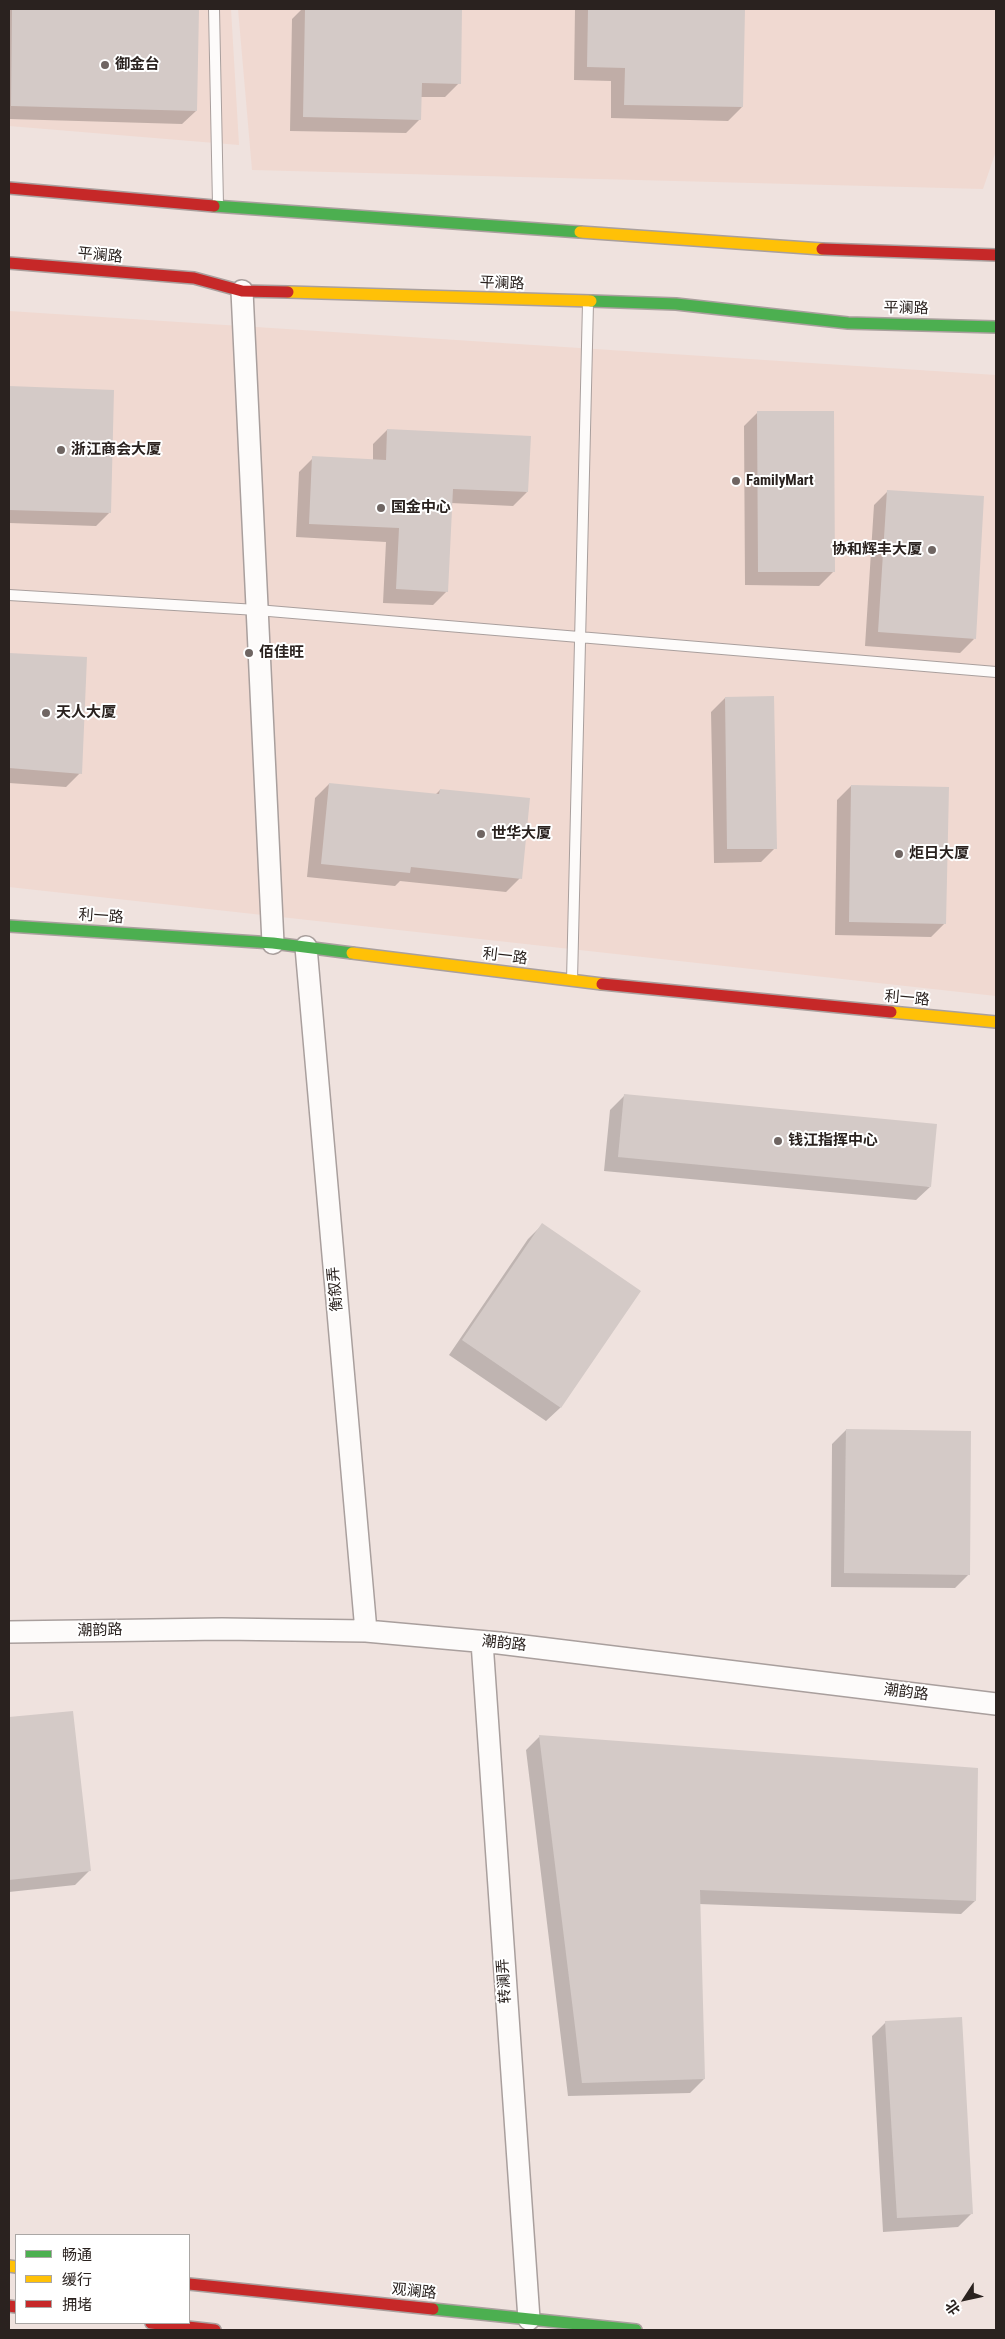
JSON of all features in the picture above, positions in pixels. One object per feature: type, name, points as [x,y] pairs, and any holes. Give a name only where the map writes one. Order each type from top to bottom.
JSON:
[{"type":"main road","points":[[9,188],[218,206],[856,251],[996,254]]},
{"type":"main road","name":"平澜路","points":[[9,263],[194,278],[242,291],[676,304],[848,323],[996,326]]},
{"type":"main road","name":"利一路","points":[[9,926],[273,943],[651,990],[996,1022]]},
{"type":"main road","name":"观澜路","points":[[190,2284],[636,2330]]},
{"type":"main road","points":[[160,2324],[215,2330]]},
{"type":"street","points":[[242,291],[273,943]]},
{"type":"street","name":"衡叙弄","points":[[306,947],[366,1631]]},
{"type":"street","name":"潮韵路","points":[[9,1632],[222,1629],[366,1631],[482,1642],[996,1704]]},
{"type":"street","name":"转澜弄","points":[[482,1642],[529,2319]]},
{"type":"lane","points":[[214,9],[218,206]]},
{"type":"lane","points":[[572,980],[588,302]]},
{"type":"lane","points":[[9,595],[257,610],[996,672]]},
{"type":"shaded area","name":"御金台","points":[[9,9],[231,9],[239,145],[9,126]]},
{"type":"shaded area","points":[[238,9],[996,9],[996,151],[983,189],[252,170]]},
{"type":"shaded area","points":[[9,311],[996,375],[996,996],[9,887]]},
{"type":"building","name":"御金台","points":[[12,9],[199,9],[197,111],[11,106]]},
{"type":"building","points":[[305,9],[462,9],[461,84],[422,83],[421,120],[303,117]]},
{"type":"building","points":[[588,9],[745,9],[743,107],[624,105],[625,68],[587,67]]},
{"type":"building","name":"浙江商会大厦","points":[[9,386],[114,390],[111,513],[9,510]]},
{"type":"building","points":[[757,411],[834,411],[835,572],[758,572]]},
{"type":"building","name":"国金中心","points":[[387,429],[531,436],[528,492],[453,489],[448,592],[396,589],[399,528],[309,524],[312,456],[386,460]]},
{"type":"building","name":"协和辉丰大厦","points":[[887,490],[984,496],[976,639],[878,632]]},
{"type":"building","name":"天人大厦","points":[[9,653],[87,657],[82,774],[9,768]]},
{"type":"building","points":[[774,696],[777,849],[727,849],[725,697]]},
{"type":"building","points":[[329,783],[439,794],[440,789],[530,798],[522,879],[411,867],[410,873],[321,864]]},
{"type":"building","name":"炬日大厦","points":[[851,785],[949,787],[946,924],[849,922]]},
{"type":"building","name":"钱江指挥中心","points":[[624,1094],[937,1124],[931,1187],[618,1157]]},
{"type":"building","points":[[542,1223],[641,1291],[561,1408],[462,1340]]},
{"type":"building","points":[[846,1429],[971,1431],[970,1575],[844,1573]]},
{"type":"building","points":[[73,1711],[91,1871],[9,1880],[9,1717]]},
{"type":"building","points":[[539,1735],[978,1768],[976,1901],[700,1890],[705,2079],[582,2083]]},
{"type":"building","points":[[962,2017],[973,2214],[897,2218],[885,2021]]},
{"type":"traffic: fast","points":[[214,206],[580,232]]},
{"type":"traffic: fast","points":[[591,301],[676,304],[848,323],[996,327]]},
{"type":"traffic: fast","points":[[9,926],[273,943],[352,953]]},
{"type":"traffic: fast","points":[[433,2309],[636,2330]]},
{"type":"traffic: slow","points":[[580,232],[822,249]]},
{"type":"traffic: slow","points":[[288,292],[591,301]]},
{"type":"traffic: slow","points":[[352,953],[602,984]]},
{"type":"traffic: slow","points":[[891,1012],[996,1022]]},
{"type":"traffic: slow","points":[[9,2266],[15,2267]]},
{"type":"traffic: jam","points":[[9,188],[214,206]]},
{"type":"traffic: jam","points":[[822,249],[996,255]]},
{"type":"traffic: jam","points":[[9,263],[194,278],[242,291],[288,292]]},
{"type":"traffic: jam","points":[[602,984],[891,1012]]},
{"type":"traffic: jam","points":[[190,2284],[433,2309]]},
{"type":"traffic: jam","points":[[9,2306],[15,2307]]},
{"type":"traffic: jam","points":[[160,2324],[215,2330]]},
{"type":"place","name":"御金台","points":[[105,65]]},
{"type":"place","name":"浙江商会大厦","points":[[61,450]]},
{"type":"place","name":"FamilyMart","points":[[736,481]]},
{"type":"place","name":"国金中心","points":[[381,508]]},
{"type":"place","name":"协和辉丰大厦","points":[[932,550]]},
{"type":"place","name":"佰佳旺","points":[[249,653]]},
{"type":"place","name":"天人大厦","points":[[46,713]]},
{"type":"place","name":"世华大厦","points":[[481,834]]},
{"type":"place","name":"炬日大厦","points":[[899,854]]},
{"type":"place","name":"钱江指挥中心","points":[[778,1141]]}]
